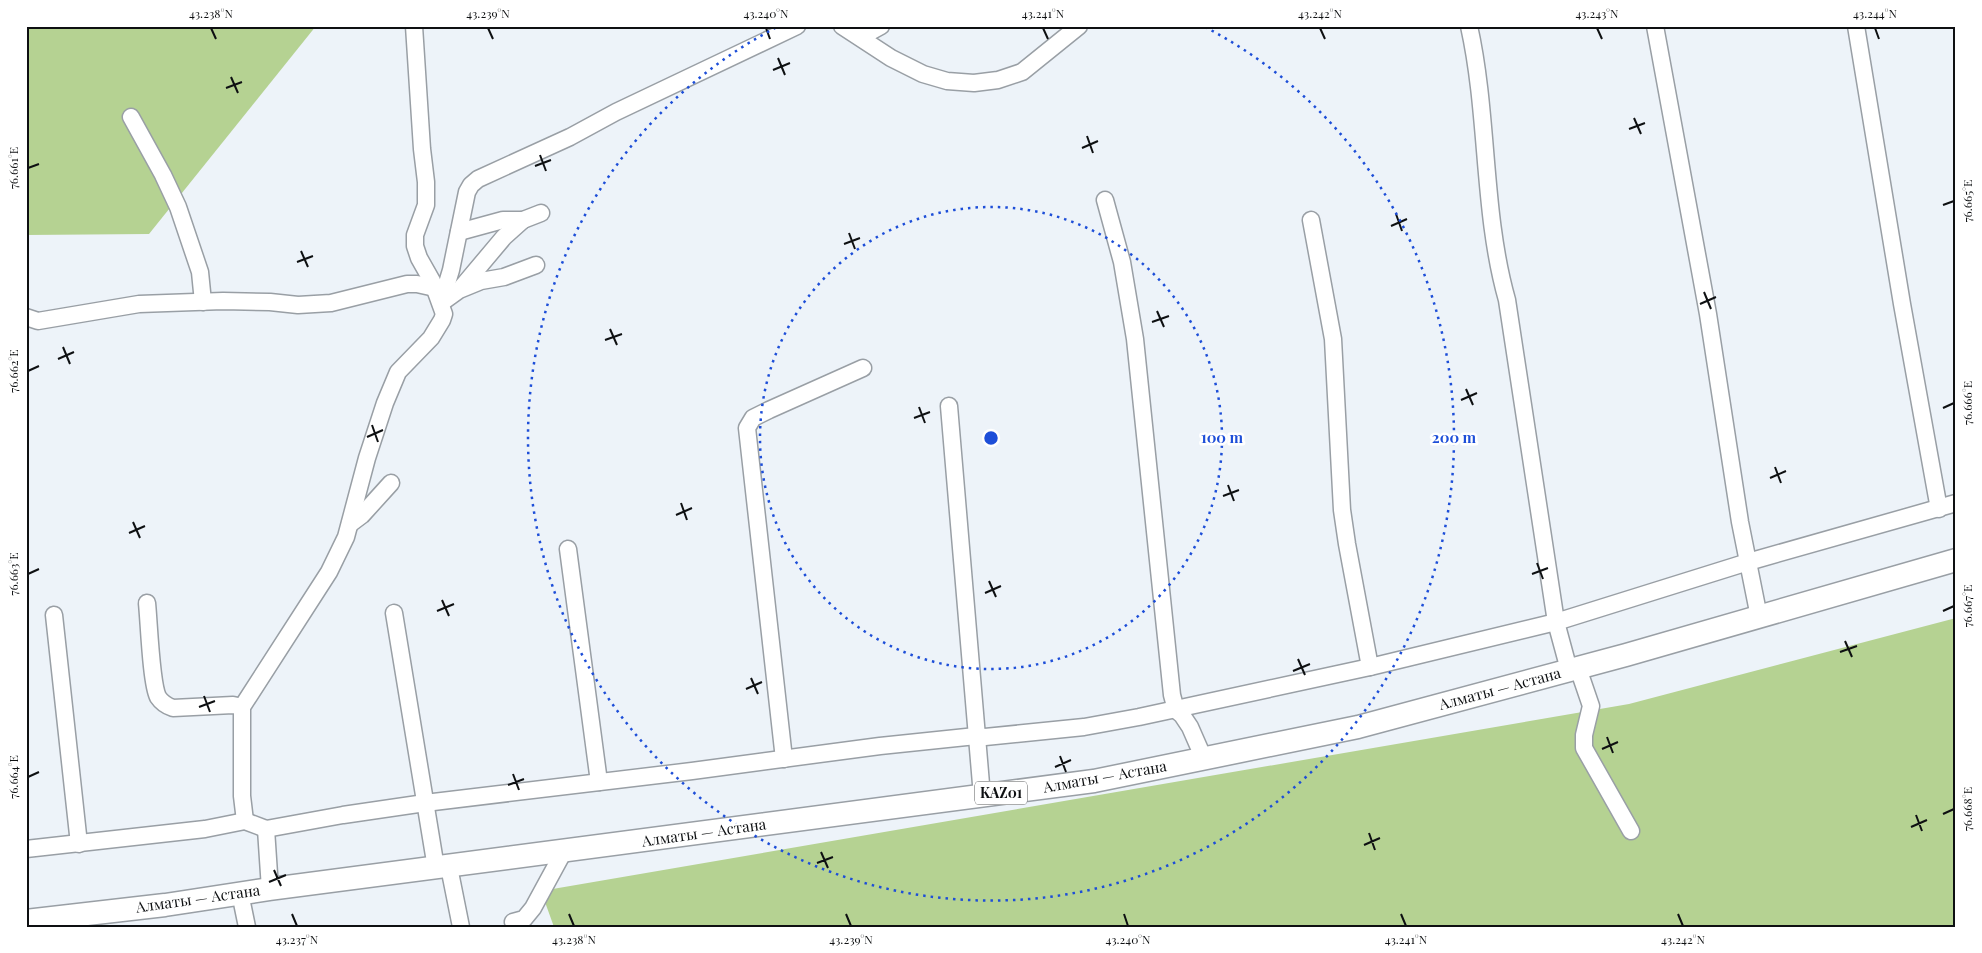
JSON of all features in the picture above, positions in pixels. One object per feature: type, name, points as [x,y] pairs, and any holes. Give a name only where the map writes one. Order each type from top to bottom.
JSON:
[{"type":"highway","name":"Алматы — Астана","points":[[26,921],[72,921],[240,893],[1094,782],[1358,727],[1573,669],[1956,560]]},
{"type":"street","points":[[244,821],[242,796],[242,707],[329,572],[346,537],[367,458],[385,403],[398,372],[431,338],[444,314],[438,296],[415,246],[415,235],[426,205],[426,182],[414,26]]},
{"type":"street","points":[[438,296],[451,270],[467,192],[478,179],[570,137],[616,112],[797,26]]},
{"type":"street","points":[[848,29],[870,32],[881,26]]},
{"type":"street","points":[[848,29],[891,58],[923,74],[947,80],[974,83],[998,80],[1022,72],[1079,26]]},
{"type":"street","points":[[1469,26],[1477,66],[1493,232],[1500,275],[1507,300],[1556,622],[1573,669],[1591,706],[1584,735],[1584,748],[1631,831]]},
{"type":"street","points":[[1656,26],[1698,269],[1708,314],[1748,562],[1759,617]]},
{"type":"street","points":[[26,849],[205,829],[244,821],[266,829],[425,803],[880,746],[1084,727],[1176,710],[1370,667],[1556,622],[1748,562],[1951,506],[1935,484],[1902,304],[1856,26]]},
{"type":"street","points":[[131,117],[163,175],[178,207],[200,272],[203,302]]},
{"type":"street","points":[[1105,200],[1122,262],[1135,339],[1172,695],[1176,710],[1190,727],[1204,759]]},
{"type":"street","points":[[459,290],[504,237],[523,220],[541,213]]},
{"type":"street","points":[[459,232],[503,220],[523,220]]},
{"type":"street","points":[[1311,220],[1333,339],[1344,527],[1370,667]]},
{"type":"street","points":[[26,317],[38,321],[139,304],[203,302],[270,302],[298,305],[331,304],[407,284],[417,284],[438,296],[481,281],[504,277],[536,265]]},
{"type":"street","points":[[784,759],[747,428],[753,418],[863,368]]},
{"type":"street","points":[[949,406],[982,796]]},
{"type":"street","points":[[350,524],[362,515],[391,483]]},
{"type":"street","points":[[568,549],[599,782]]},
{"type":"street","points":[[147,602],[155,689],[162,702],[174,708],[233,705],[242,707]]},
{"type":"street","points":[[394,612],[425,803],[442,867],[461,927]]},
{"type":"street","points":[[54,615],[79,844]]},
{"type":"street","points":[[266,829],[270,889]]},
{"type":"street","points":[[513,922],[524,919],[533,908],[564,851]]},
{"type":"street","points":[[240,893],[247,927]]},
{"type":"green space","points":[[26,26],[316,26],[149,234],[26,235]]},
{"type":"green space","points":[[1956,618],[1956,927],[554,927],[541,891],[1629,704]]}]
